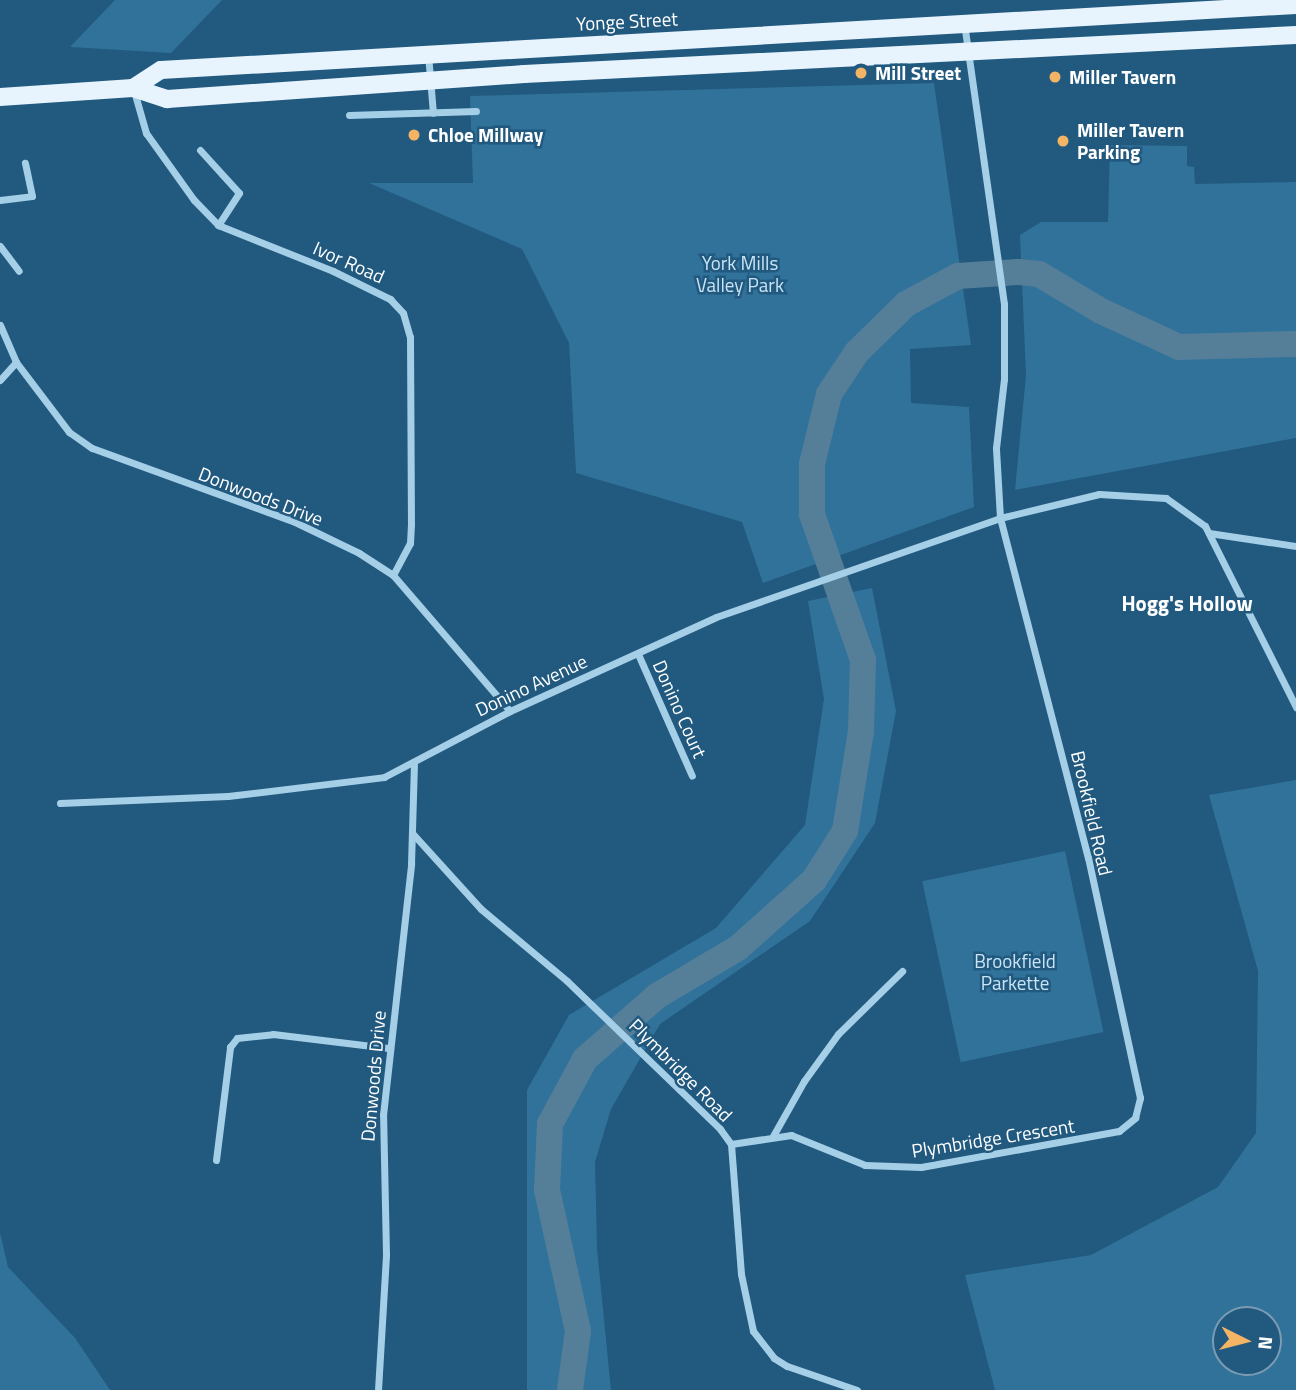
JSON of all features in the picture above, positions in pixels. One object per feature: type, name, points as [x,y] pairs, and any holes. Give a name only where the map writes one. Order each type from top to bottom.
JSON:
[{"type":"main road","name":"Yonge Street","points":[[133,89],[161,70],[1296,5]]},
{"type":"main road","name":"Yonge Street","points":[[0,97],[133,89],[167,99],[430,79],[966,49],[1296,35]]},
{"type":"street","points":[[964,22],[1004,304],[1004,379],[995,456],[1000,518]]},
{"type":"street","points":[[428,54],[433,113]]},
{"type":"street","name":"Ivor Road","points":[[133,89],[146,133],[194,200],[218,225],[333,271],[390,299],[403,313],[410,337],[411,524],[410,543],[393,575]]},
{"type":"street","points":[[349,115],[476,111]]},
{"type":"street","points":[[200,150],[239,193],[218,225]]},
{"type":"street","points":[[0,200],[32,196],[25,163]]},
{"type":"street","points":[[0,246],[19,271]]},
{"type":"street","name":"Donwoods Drive","points":[[0,325],[16,362],[69,432],[92,448],[295,522],[359,553],[393,575],[510,711]]},
{"type":"street","points":[[0,380],[16,362]]},
{"type":"street","name":"Donino Avenue","points":[[60,803],[228,796],[384,777],[414,765],[510,711],[716,617],[853,572],[1000,518],[1077,496],[1142,493],[1179,504],[1209,533],[1296,707]]},
{"type":"street","name":"Brookfield Road","points":[[1000,518],[1088,858],[1140,1097],[1135,1118]]},
{"type":"street","points":[[1209,533],[1296,546]]},
{"type":"street","name":"Donino Court","points":[[638,654],[692,776]]},
{"type":"street","name":"Donwoods Drive","points":[[378,1390],[385,1325],[381,1185],[388,1048],[413,834],[414,765]]},
{"type":"street","name":"Plymbridge Road","points":[[413,834],[481,909],[707,1113],[731,1144],[741,1274],[753,1331],[774,1358],[788,1366],[857,1390]]},
{"type":"street","points":[[773,1136],[804,1081],[838,1034],[902,971]]},
{"type":"street","points":[[216,1160],[230,1046],[237,1038],[273,1034],[388,1048]]},
{"type":"street","name":"Plymbridge Crescent","points":[[731,1144],[791,1135],[865,1165],[921,1167],[1119,1131],[1135,1118]]},
{"type":"green space","points":[[115,0],[222,0],[171,53],[70,47]]},
{"type":"green space","name":"York Mills Valley Park","points":[[934,83],[971,345],[910,349],[911,403],[969,407],[974,507],[763,583],[742,522],[576,473],[569,343],[522,249],[369,183],[473,183],[470,96]]},
{"type":"green space","points":[[1110,145],[1187,146],[1187,166],[1194,167],[1195,184],[1296,182],[1296,438],[1015,490],[1026,375],[1020,235],[1041,222],[1108,222]]},
{"type":"green space","points":[[872,588],[896,711],[875,823],[810,921],[660,1024],[611,1109],[595,1162],[597,1249],[611,1390],[527,1390],[527,1090],[569,1015],[716,928],[805,825],[824,699],[808,601]]},
{"type":"green space","points":[[1296,780],[1296,1390],[995,1390],[965,1275],[1091,1255],[1218,1187],[1256,1133],[1258,971],[1209,795]]},
{"type":"green space","name":"Brookfield Parkette","points":[[1065,851],[1103,1032],[961,1062],[922,881]]},
{"type":"green space","points":[[0,1233],[8,1267],[75,1338],[110,1390],[0,1390]]},
{"type":"waterway","points":[[570,1390],[578,1331],[547,1190],[550,1124],[585,1059],[657,996],[738,948],[814,880],[845,831],[861,731],[863,660],[812,514],[812,464],[829,394],[857,352],[906,304],[958,276],[1018,272],[1039,274],[1101,311],[1179,347],[1296,344]]},
{"type":"place","name":"Mill Street","points":[[861,73]]},
{"type":"place","name":"Miller Tavern","points":[[1055,77]]},
{"type":"place","name":"Chloe Millway","points":[[414,135]]},
{"type":"place","name":"Miller Tavern Parking","points":[[1063,141]]},
{"type":"district","name":"Hogg's Hollow","points":[[1187,603]]}]
